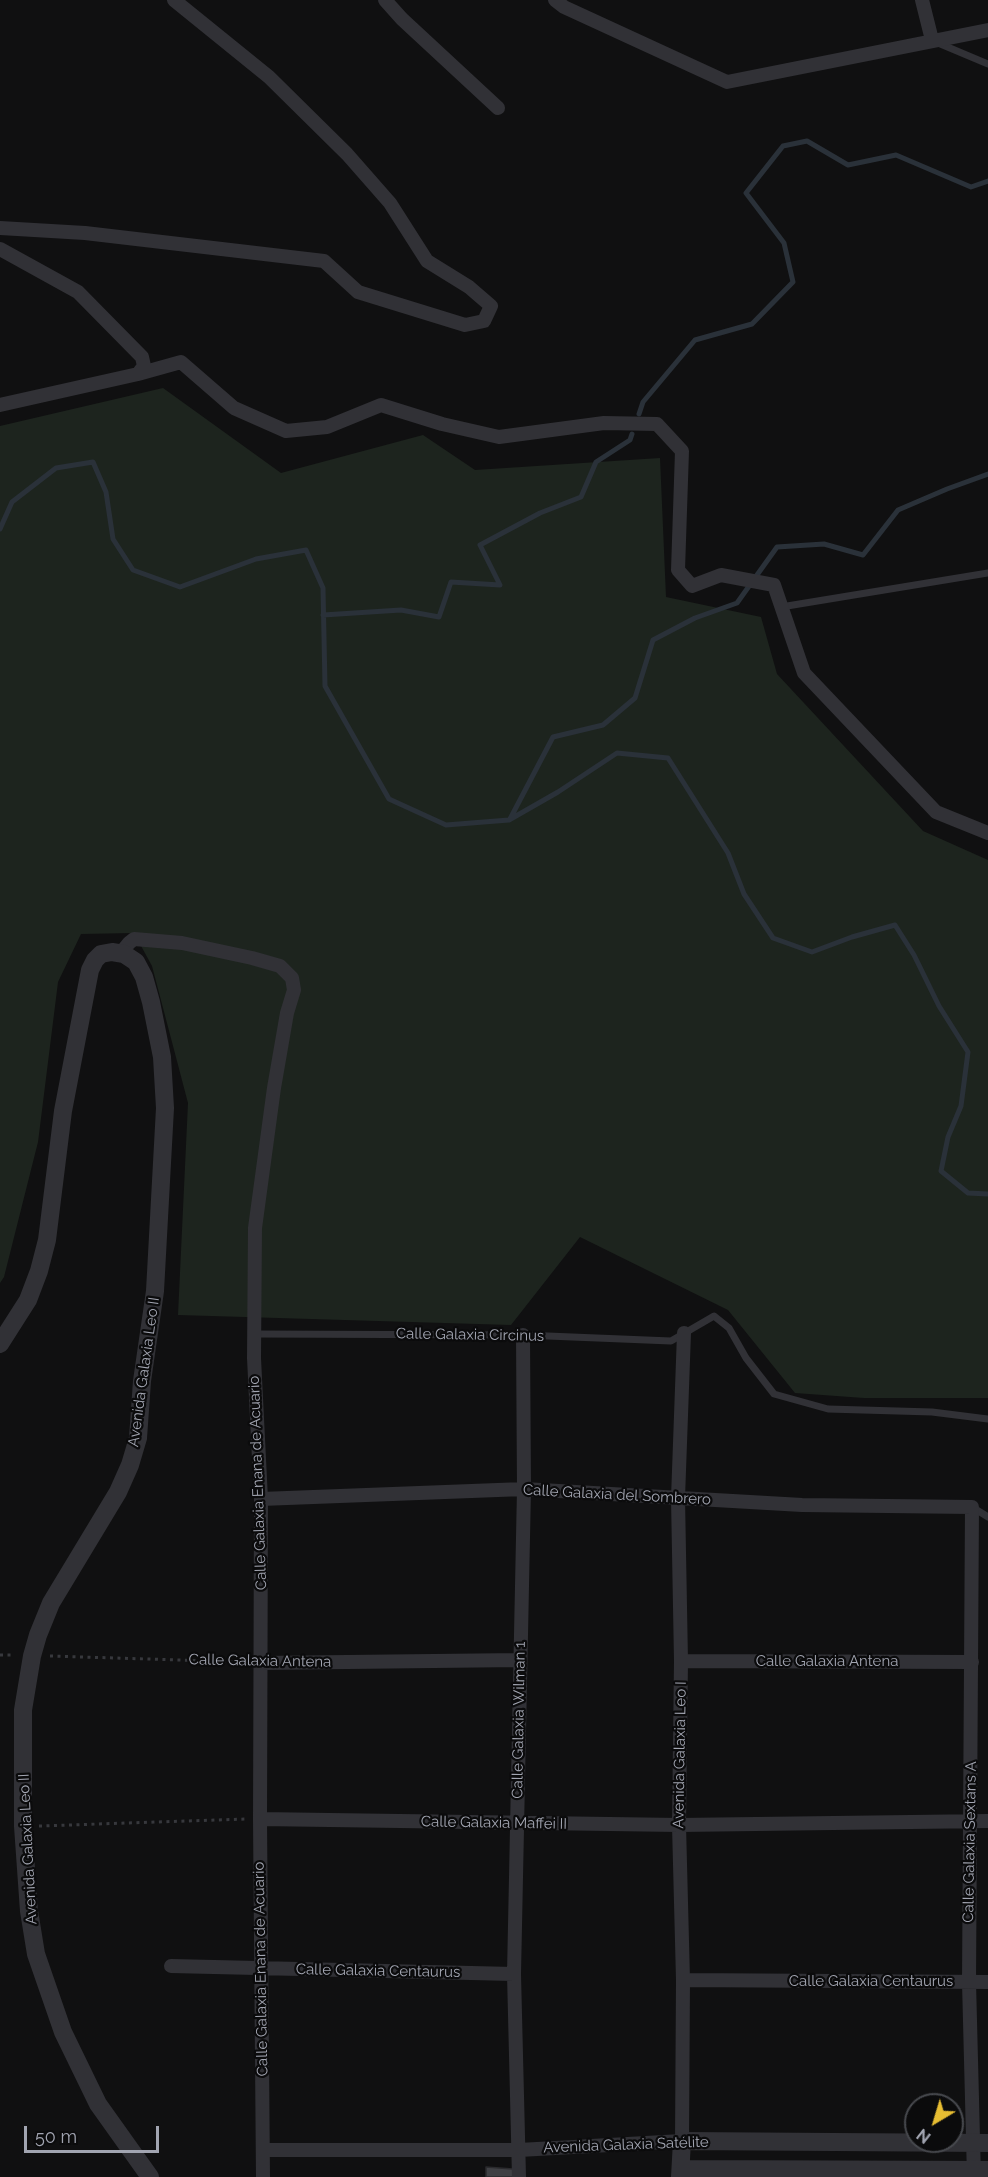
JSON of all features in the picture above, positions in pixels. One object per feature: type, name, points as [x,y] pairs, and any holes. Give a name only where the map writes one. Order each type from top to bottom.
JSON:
[{"type":"street","points":[[0,228],[86,233],[324,261],[358,291],[465,325],[484,321],[491,306],[469,287],[428,261],[390,203],[347,154],[269,77],[174,0]]},
{"type":"street","points":[[385,0],[402,19],[498,108]]},
{"type":"street","points":[[555,0],[564,8],[727,82],[988,30]]},
{"type":"street","points":[[922,0],[932,40]]},
{"type":"street","points":[[0,249],[78,292],[142,357],[144,366],[138,374]]},
{"type":"street","points":[[0,405],[181,362],[234,408],[286,431],[327,428],[381,405],[442,424],[499,437],[604,423],[657,424],[682,450],[678,570],[692,586],[721,575],[774,585],[804,673],[936,812],[988,833]]},
{"type":"street","name":"Calle Galaxia Enana de Acuario","points":[[120,954],[134,939],[182,943],[280,966],[292,978],[294,990],[286,1013],[255,1228],[254,1334],[261,1498],[260,1819],[263,2177]]},
{"type":"street","points":[[0,1344],[28,1300],[47,1240],[63,1111],[90,970],[94,960],[101,954],[112,952],[120,954]]},
{"type":"street","name":"Avenida Galaxia Leo II","points":[[120,954],[136,962],[144,976],[162,1057],[165,1108],[155,1291],[142,1382],[138,1438],[130,1465],[118,1492],[51,1603],[32,1656],[23,1710],[23,1826],[29,1911],[36,1954],[63,2032],[98,2104],[150,2177]]},
{"type":"street","name":"Avenida Galaxia Leo I","points":[[681,2173],[683,1980],[678,1498],[684,1333]]},
{"type":"street","name":"Calle Galaxia Wilman 1","points":[[519,2177],[514,1974],[524,1489],[523,1335]]},
{"type":"street","name":"Calle Galaxia del Sombrero","points":[[261,1498],[524,1489],[802,1505],[972,1507]]},
{"type":"street","name":"Calle Galaxia Sextans A","points":[[972,1507],[969,1982],[980,2143],[979,2172]]},
{"type":"street","name":"Calle Galaxia Antena","points":[[261,1663],[520,1660]]},
{"type":"street","name":"Calle Galaxia Antena","points":[[681,1660],[972,1662]]},
{"type":"street","name":"Calle Galaxia Maffei II","points":[[260,1819],[680,1825],[988,1821]]},
{"type":"street","name":"Calle Galaxia Centaurus","points":[[171,1965],[514,1974]]},
{"type":"street","name":"Calle Galaxia Centaurus","points":[[683,1980],[988,1982]]},
{"type":"street","name":"Avenida Galaxia Satélite","points":[[263,2150],[519,2150],[682,2141],[980,2143]]},
{"type":"street","name":"Avenida Galaxia Satélite","points":[[681,2173],[979,2172]]},
{"type":"lane","points":[[932,40],[988,64]]},
{"type":"lane","points":[[781,607],[988,573]]},
{"type":"lane","name":"Calle Galaxia Circinus","points":[[254,1334],[523,1335],[671,1341],[714,1316],[729,1328],[746,1358],[774,1394],[828,1409],[932,1412],[988,1419]]},
{"type":"lane","points":[[972,1507],[988,1516]]},
{"type":"path","name":"Calle Galaxia Antena","points":[[0,1655],[261,1663]]},
{"type":"path","points":[[23,1826],[260,1819]]},
{"type":"shaded area","points":[[163,388],[281,473],[423,435],[475,470],[660,458],[666,597],[761,617],[777,674],[923,831],[988,860],[988,1398],[864,1398],[795,1393],[728,1310],[580,1237],[511,1325],[178,1315],[188,1103],[152,966],[134,933],[81,934],[58,982],[38,1142],[4,1277],[0,1283],[0,426]]},
{"type":"building","points":[[486,2167],[513,2169],[513,2177],[486,2177]]},
{"type":"waterway","points":[[639,414],[643,402],[695,340],[752,324],[793,282],[784,243],[746,193],[783,146],[807,141],[848,165],[896,155],[971,187],[988,181]]},
{"type":"waterway","points":[[323,615],[401,610],[439,617],[451,582],[500,585],[480,545],[540,513],[581,497],[596,462],[630,440],[632,434]]},
{"type":"waterway","points":[[0,529],[12,502],[56,468],[93,462],[106,492],[113,539],[133,570],[180,587],[256,559],[306,550],[323,588],[325,686],[389,799],[446,825],[509,820],[558,792],[617,753],[668,758],[728,853],[744,894],[773,938],[812,952],[852,937],[895,925],[914,955],[939,1006],[968,1052],[961,1106],[948,1137],[941,1171],[968,1193],[988,1194]]},
{"type":"waterway","points":[[510,819],[553,737],[603,725],[635,698],[653,640],[695,618],[737,603],[777,547],[824,544],[863,555],[898,510],[988,474]]}]
